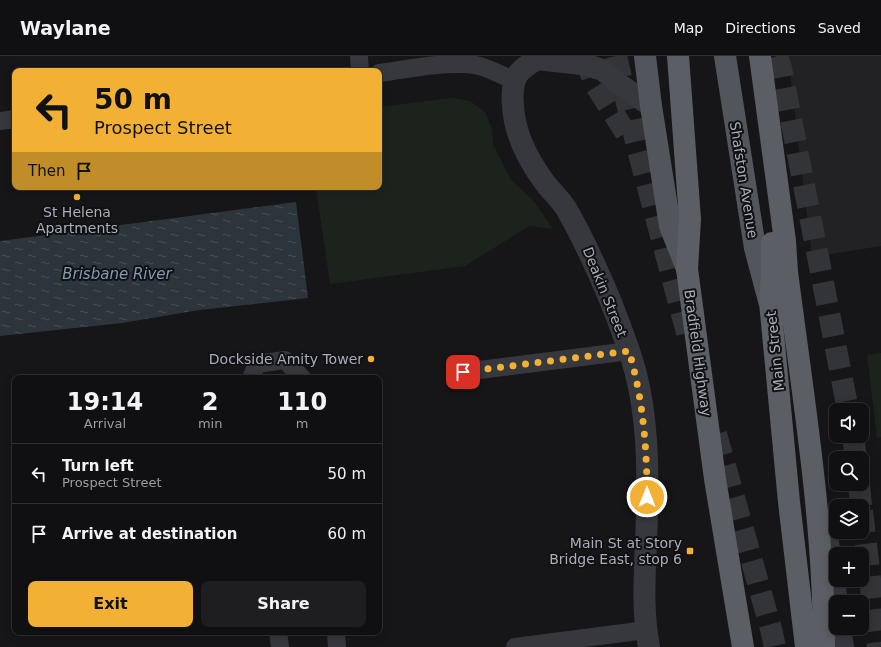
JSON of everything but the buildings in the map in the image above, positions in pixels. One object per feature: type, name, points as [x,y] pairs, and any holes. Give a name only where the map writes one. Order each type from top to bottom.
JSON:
[{"type":"highway","name":"Bradfield Highway","points":[[678,56],[690,219],[687,269],[715,479],[743,647]]},
{"type":"highway","name":"Main Street","points":[[746,56],[771,238],[772,267],[770,302],[789,502],[806,647]]},
{"type":"highway","name":"Main Street","points":[[760,56],[785,241],[787,272],[817,515],[823,594],[824,647]]},
{"type":"main road","points":[[645,56],[651,106],[670,226],[687,269]]},
{"type":"main road","name":"Shafston Avenue","points":[[725,56],[755,248],[770,302]]},
{"type":"street","points":[[359,56],[360,68]]},
{"type":"street","points":[[382,73],[464,64],[476,65],[515,81],[518,74],[524,68],[539,58],[582,64],[603,70],[616,82],[651,106]]},
{"type":"street","name":"Deakin Street","points":[[515,81],[512,96],[513,109],[518,135],[522,145],[534,166],[565,207],[580,232],[611,302],[636,374],[646,434],[647,509],[644,609],[648,638]]},
{"type":"street","points":[[0,121],[12,119]]},
{"type":"street","points":[[463,372],[629,351]]},
{"type":"street","points":[[252,375],[257,364],[284,360],[299,375]]},
{"type":"street","name":"Main Street","points":[[817,515],[829,545],[836,595]]},
{"type":"street","points":[[278,635],[280,647]]},
{"type":"street","points":[[336,635],[337,647]]},
{"type":"street","points":[[841,635],[843,647]]},
{"type":"street","points":[[515,647],[648,638]]},
{"type":"shaded area","points":[[788,56],[881,56],[881,246],[812,257]]},
{"type":"shaded area","points":[[451,98],[470,101],[485,112],[492,129],[493,145],[511,180],[533,200],[553,229],[529,226],[465,266],[330,284],[316,190],[382,190],[382,107]]},
{"type":"shaded area","points":[[881,353],[881,437],[877,438],[867,355]]},
{"type":"water","name":"Brisbane River","points":[[296,202],[308,298],[199,310],[122,323],[0,336],[0,241]]},
{"type":"tunnel","points":[[584,56],[595,84],[629,138]]},
{"type":"tunnel","points":[[616,56],[638,150],[689,340]]},
{"type":"tunnel","points":[[777,56],[781,68],[847,403]]},
{"type":"tunnel","points":[[716,434],[775,647]]},
{"type":"tunnel","points":[[854,443],[855,451]]},
{"type":"tunnel","points":[[860,491],[860,499]]},
{"type":"tunnel","points":[[865,539],[878,647]]},
{"type":"place","name":"St Helena Apartments","points":[[77,197]]},
{"type":"place","name":"Dockside Amity Tower","points":[[371,359]]},
{"type":"place","name":"Main St at Story Bridge East, stop 6","points":[[690,551]]},
{"type":"route","points":[[463,372],[629,351],[636,374],[646,434],[647,497]]}]
